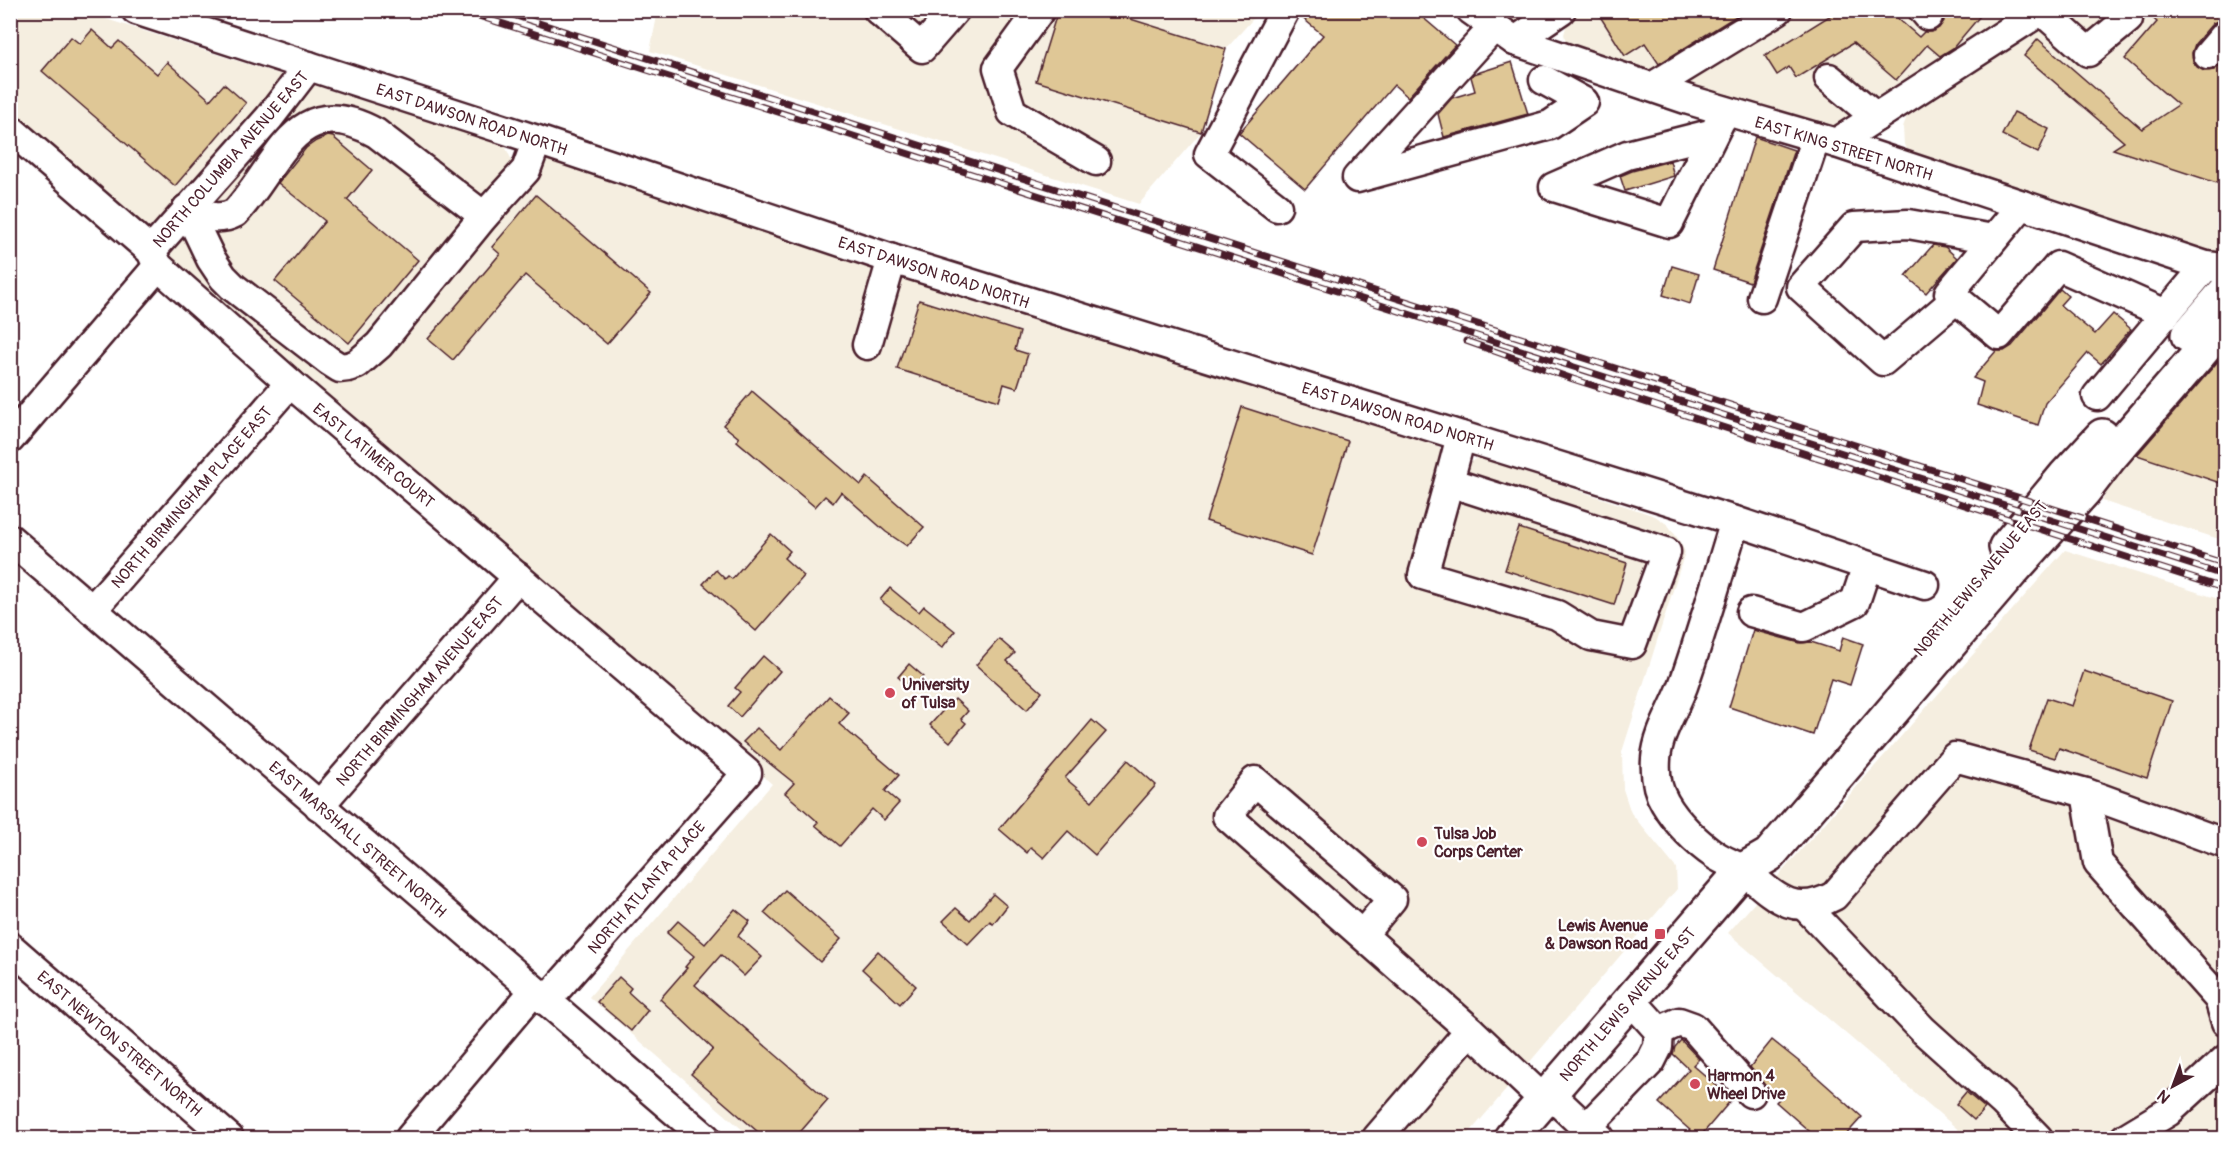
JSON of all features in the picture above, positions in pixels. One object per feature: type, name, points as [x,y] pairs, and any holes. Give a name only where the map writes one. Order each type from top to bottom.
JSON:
[{"type":"main road","name":"NORTH LEWIS AVENUE EAST","points":[[1743,870],[1753,841],[1803,786],[2065,476],[2220,273]]},
{"type":"main road","name":"NORTH LEWIS AVENUE EAST","points":[[1511,1138],[1743,870],[1769,855],[2226,323]]},
{"type":"street","name":"EAST DAWSON ROAD NORTH","points":[[136,10],[537,140],[892,259],[1736,521],[1925,585]]},
{"type":"street","points":[[878,10],[922,48],[955,10]]},
{"type":"street","points":[[1040,10],[998,68],[1012,112],[1096,161]]},
{"type":"street","points":[[1277,207],[1209,154],[1285,10]]},
{"type":"street","name":"EAST KING STREET NORTH","points":[[1471,10],[1505,34],[1652,87],[1720,122],[1826,140],[2220,273]]},
{"type":"street","points":[[1561,10],[1505,34],[1357,178],[1550,125],[1584,102],[1535,84],[1578,62]]},
{"type":"street","points":[[1652,87],[1778,10]]},
{"type":"street","points":[[1762,298],[1826,140],[1876,117],[2042,11],[2088,52],[2128,19]]},
{"type":"street","name":"NORTH COLUMBIA AVENUE EAST","points":[[10,439],[154,259],[187,209],[268,118],[309,66]]},
{"type":"street","points":[[1829,78],[1876,117]]},
{"type":"street","points":[[187,209],[221,218],[235,213],[299,131],[314,122],[334,118],[360,124],[376,133],[484,216]]},
{"type":"street","points":[[1720,122],[1669,223],[1554,187],[1627,155],[1720,122]]},
{"type":"street","name":"EAST LATIMER COURT","points":[[10,129],[290,383],[747,773]]},
{"type":"street","points":[[187,209],[211,260],[223,277],[340,368],[357,364],[379,345],[484,216],[526,170],[537,140]]},
{"type":"street","points":[[1960,234],[1978,191]]},
{"type":"street","points":[[2022,205],[1949,293],[1999,335],[2058,266],[2166,314]]},
{"type":"street","points":[[1956,299],[1883,361],[1801,287],[1854,227],[1908,224],[1993,239]]},
{"type":"street","points":[[867,345],[892,259]]},
{"type":"street","points":[[2097,396],[2166,314],[2220,273]]},
{"type":"street","name":"NORTH BIRMINGHAM PLACE EAST","points":[[92,610],[290,383]]},
{"type":"street","points":[[1449,482],[1666,552],[1632,644],[1591,636],[1557,615],[1423,575],[1461,436]]},
{"type":"street","points":[[1736,521],[1682,687],[1660,737],[1656,757],[1659,787],[1664,801],[1686,829],[1715,855],[1743,870],[1776,897],[1805,906],[1819,904],[1834,896],[1955,757],[2086,793],[2226,844]]},
{"type":"street","name":"EAST MARSHALL STREET NORTH","points":[[10,539],[706,1138]]},
{"type":"street","points":[[1751,612],[1804,627],[1855,602],[1868,566]]},
{"type":"street","name":"NORTH BIRMINGHAM AVENUE EAST","points":[[319,806],[518,577]]},
{"type":"street","name":"NORTH ATLANTA PLACE","points":[[410,1138],[747,773]]},
{"type":"street","points":[[1363,934],[1392,899],[1255,782],[1227,816],[1547,1097],[1593,1133],[1651,1062],[1658,1047],[1659,1031],[1631,1000]]},
{"type":"street","points":[[2086,793],[2098,863],[2223,1002]]},
{"type":"street","points":[[1805,906],[1923,1030],[2003,1102],[2038,1138]]},
{"type":"street","name":"EAST NEWTON STREET NORTH","points":[[12,951],[230,1138]]},
{"type":"street","points":[[1659,1031],[1679,1022],[1693,1027],[1751,1093]]},
{"type":"street","points":[[1377,1138],[1470,1030]]},
{"type":"street","points":[[2125,1138],[2168,1112],[2226,1059]]},
{"type":"shaded area","points":[[16,10],[81,11],[505,146],[514,165],[539,176],[546,159],[1248,383],[1440,447],[1440,459],[1465,466],[1478,457],[1655,516],[1668,525],[1685,552],[1622,752],[1623,789],[1631,813],[1676,868],[1677,889],[1465,1138],[752,1138],[589,997],[772,784],[169,262],[172,255],[151,237],[143,224],[11,109],[11,14]]},
{"type":"shaded area","points":[[658,11],[1260,11],[1226,49],[1201,132],[1139,204],[650,51]]},
{"type":"shaded area","points":[[1492,11],[1549,11],[1520,22],[1504,19]]},
{"type":"shaded area","points":[[1582,11],[2023,11],[1830,130],[1567,47],[1564,34],[1567,24]]},
{"type":"shaded area","points":[[2071,11],[2225,11],[2225,254],[2221,259],[1912,156],[1904,145],[1903,127],[1907,116]]},
{"type":"shaded area","points":[[2225,347],[2225,541],[2102,501],[2113,479],[2129,458]]},
{"type":"shaded area","points":[[2065,550],[2225,601],[2225,1138],[1968,1138],[1728,933]]},
{"type":"building","points":[[1058,10],[1102,10],[1226,49],[1201,132],[1036,81]]},
{"type":"building","points":[[1301,10],[1414,10],[1455,45],[1408,97],[1394,85],[1305,189],[1239,133],[1323,35],[1300,16]]},
{"type":"building","points":[[1596,10],[1746,10],[1659,64],[1645,43],[1625,56]]},
{"type":"building","points":[[1839,10],[1888,10],[1919,37],[1924,32],[1931,32],[1939,28],[1944,21],[1943,10],[1985,10],[1953,48],[1940,56],[1927,45],[1896,80],[1853,43],[1796,78],[1789,67],[1777,75],[1765,56]]},
{"type":"building","points":[[2144,10],[2226,10],[2226,18],[2213,23],[2195,44],[2192,53],[2197,67],[2204,71],[2214,70],[2226,60],[2226,186],[2113,149],[2124,142],[2024,56],[2038,39],[2142,129],[2178,105],[2125,59],[2157,22]]},
{"type":"building","points":[[92,30],[112,48],[119,41],[157,74],[167,62],[210,100],[224,84],[246,103],[175,186],[42,71],[71,37],[80,44]]},
{"type":"building","points":[[1512,62],[1528,114],[1444,137],[1438,114],[1452,98],[1475,91],[1471,77]]},
{"type":"building","points":[[2014,112],[2049,129],[2038,153],[2002,135]]},
{"type":"building","points":[[328,136],[333,137],[372,170],[347,200],[418,260],[349,343],[275,281],[325,221],[278,183],[306,148]]},
{"type":"building","points":[[1755,137],[1794,150],[1750,282],[1713,270]]},
{"type":"building","points":[[1670,161],[1674,176],[1625,191],[1620,176]]},
{"type":"building","points":[[536,195],[651,293],[607,344],[525,275],[453,360],[428,339],[500,254],[492,247]]},
{"type":"building","points":[[1933,245],[1945,247],[1957,258],[1926,293],[1906,276]]},
{"type":"building","points":[[1672,266],[1699,274],[1690,304],[1663,295]]},
{"type":"building","points":[[2060,289],[2068,296],[2060,305],[2095,334],[2113,314],[2131,329],[2101,364],[2088,353],[2045,403],[2038,425],[1977,405],[1983,382],[1973,378],[1996,351],[2004,351],[2012,346]]},
{"type":"building","points":[[919,300],[1020,332],[1015,350],[1028,354],[1017,388],[1004,384],[999,401],[897,369]]},
{"type":"building","points":[[2226,352],[2226,485],[2137,455]]},
{"type":"building","points":[[752,391],[861,485],[867,477],[924,527],[907,546],[886,532],[841,492],[833,503],[825,496],[815,507],[737,441],[739,438],[723,425]]},
{"type":"building","points":[[1242,407],[1348,441],[1312,555],[1206,521]]},
{"type":"building","points":[[1519,528],[1627,563],[1614,605],[1505,570]]},
{"type":"building","points":[[771,534],[790,551],[784,558],[804,576],[756,631],[703,584],[716,570],[725,579],[728,576],[732,579]]},
{"type":"building","points":[[890,588],[919,612],[924,606],[955,631],[942,648],[880,600]]},
{"type":"building","points":[[1753,630],[1800,643],[1811,642],[1839,651],[1843,637],[1863,644],[1850,685],[1831,679],[1813,735],[1729,707]]},
{"type":"building","points":[[999,639],[1015,653],[1007,661],[1042,692],[1027,710],[976,665]]},
{"type":"building","points":[[763,656],[780,671],[740,717],[728,706],[740,692],[735,688]]},
{"type":"building","points":[[909,664],[923,676],[912,689],[898,677]]},
{"type":"building","points":[[2084,671],[2172,701],[2147,778],[2059,748],[2055,758],[2029,750],[2047,698],[2072,706]]},
{"type":"building","points":[[829,696],[849,713],[839,724],[899,775],[885,791],[899,803],[884,820],[872,809],[840,846],[815,825],[818,822],[785,793],[794,783],[743,742],[757,728],[781,750]]},
{"type":"building","points":[[955,699],[968,711],[961,719],[966,723],[950,742],[930,725]]},
{"type":"building","points":[[1092,720],[1106,732],[1065,778],[1092,801],[1128,760],[1156,785],[1095,855],[1068,831],[1044,858],[1031,847],[1027,853],[999,829]]},
{"type":"building","points":[[785,890],[841,939],[820,962],[764,913]]},
{"type":"building","points":[[993,894],[1007,906],[993,924],[990,921],[968,944],[943,921],[956,908],[970,920]]},
{"type":"building","points":[[735,909],[750,921],[738,936],[762,957],[744,976],[721,955],[695,985],[828,1100],[795,1138],[765,1138],[691,1074],[713,1049],[660,999],[687,968],[685,967],[694,956],[667,933],[678,921],[705,944]]},
{"type":"building","points":[[878,951],[916,986],[900,1004],[862,969]]},
{"type":"building","points":[[619,977],[631,988],[628,992],[648,1010],[631,1031],[597,1002]]},
{"type":"building","name":"Harmon 4 Wheel Drive","points":[[1681,1040],[1699,1059],[1693,1065],[1732,1099],[1699,1138],[1659,1103],[1689,1069],[1673,1054]]},
{"type":"building","points":[[1772,1040],[1862,1117],[1843,1138],[1817,1138],[1776,1102],[1779,1099],[1750,1067]]},
{"type":"building","points":[[1966,1092],[1985,1108],[1974,1120],[1956,1104]]},
{"type":"railway","points":[[460,10],[2226,576]]},
{"type":"railway","points":[[498,10],[2226,564]]},
{"type":"railway","points":[[1466,341],[1573,379],[2226,589]]},
{"type":"place","name":"University of Tulsa","points":[[890,693]]},
{"type":"place","name":"Tulsa Job Corps Center","points":[[1422,842]]},
{"type":"place","name":"Lewis Avenue & Dawson Road","points":[[1660,934]]},
{"type":"place","name":"Harmon 4 Wheel Drive","points":[[1695,1084]]}]
